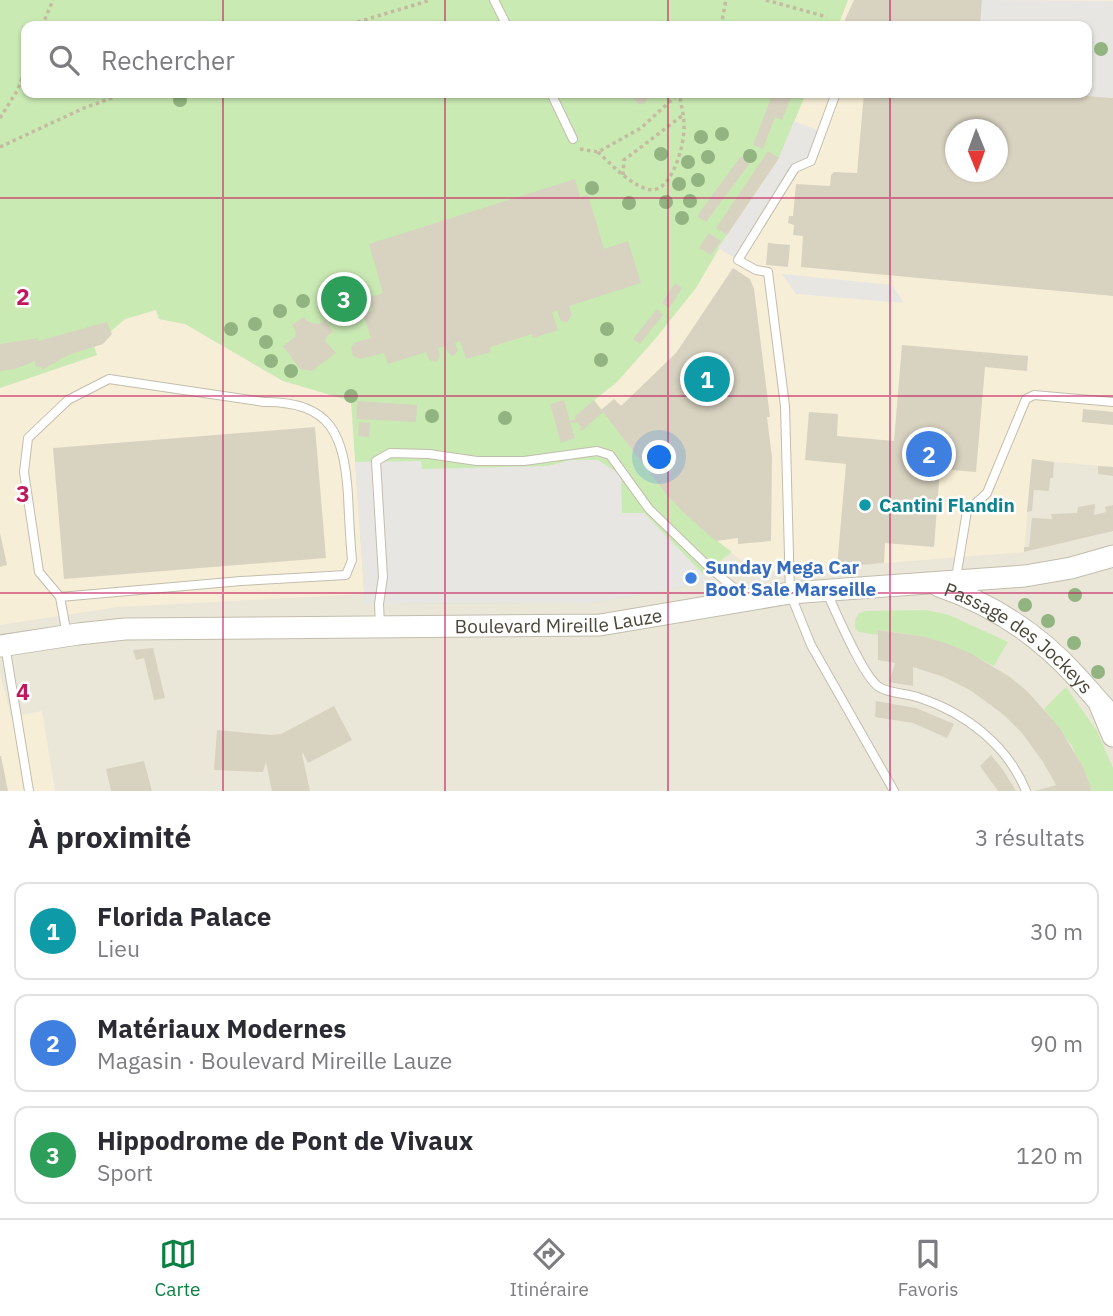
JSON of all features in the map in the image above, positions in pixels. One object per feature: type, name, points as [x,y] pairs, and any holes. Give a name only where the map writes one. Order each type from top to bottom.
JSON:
[{"type":"street","name":"Boulevard Mireille Lauze","points":[[3,646],[125,629],[600,625],[790,593],[1026,576],[1071,568],[1113,556]]},
{"type":"street","name":"Passage des Jockeys","points":[[930,583],[967,595],[1018,625],[1043,644],[1106,710],[1113,736]]},
{"type":"lane","points":[[494,0],[504,21]]},
{"type":"lane","points":[[553,98],[573,139]]},
{"type":"lane","points":[[834,98],[811,161],[795,168],[738,260],[756,270],[768,272],[785,406],[790,593],[811,645],[894,791]]},
{"type":"lane","points":[[60,597],[346,575],[352,560],[345,459],[335,432],[319,413],[285,401],[264,402],[109,379],[68,400],[28,438],[24,472],[39,572],[60,597],[67,635]]},
{"type":"lane","points":[[956,581],[967,510],[987,493],[1026,399],[1034,395],[1113,402]]},
{"type":"lane","points":[[380,627],[379,604],[383,577],[376,461],[390,453],[429,454],[477,461],[524,461],[597,451],[610,455],[649,509],[747,599]]},
{"type":"lane","points":[[826,590],[845,634],[874,682],[881,689],[919,697],[951,709],[979,729],[1003,753],[1021,778],[1026,791]]},
{"type":"lane","points":[[3,646],[29,791]]},
{"type":"path","points":[[44,21],[53,0]]},
{"type":"path","points":[[362,21],[431,0]]},
{"type":"path","points":[[722,21],[726,0]]},
{"type":"path","points":[[766,0],[827,17]]},
{"type":"path","points":[[0,118],[21,81]]},
{"type":"path","points":[[0,147],[112,98]]},
{"type":"path","points":[[598,152],[640,128],[673,98]]},
{"type":"path","points":[[573,139],[580,149],[598,152],[623,175],[649,190],[657,190],[666,184],[683,147],[680,98]]},
{"type":"path","points":[[623,175],[624,160],[683,116]]},
{"type":"shaded area","points":[[0,0],[1113,0],[1113,791],[0,791]]},
{"type":"shaded area","points":[[848,0],[1113,0],[1113,467],[1032,460],[1024,552],[758,573],[685,514],[667,495],[594,400],[616,383],[656,338],[779,158],[804,98],[1092,98],[1092,21],[840,21]]},
{"type":"shaded area","points":[[982,0],[1113,1],[1113,98],[1092,96],[1092,21],[980,21]]},
{"type":"shaded area","points":[[794,121],[822,132],[811,161],[795,168],[738,260],[718,248],[779,158]]},
{"type":"shaded area","points":[[782,274],[892,285],[904,303],[796,294]]},
{"type":"shaded area","points":[[156,310],[159,319],[185,324],[283,381],[351,401],[365,594],[117,607],[0,625],[0,388],[97,355],[93,346],[125,319]]},
{"type":"shaded area","points":[[570,460],[598,460],[621,475],[622,513],[644,513],[711,582],[592,603],[365,604],[355,462],[421,461],[422,469],[548,466]]},
{"type":"shaded area","points":[[0,673],[11,717],[42,711],[55,791],[0,791]]},
{"type":"green space","points":[[0,0],[848,0],[840,21],[21,21],[21,98],[804,98],[779,158],[727,235],[696,288],[616,383],[594,400],[674,500],[732,552],[703,574],[711,582],[592,603],[365,604],[351,401],[283,381],[185,324],[159,319],[156,310],[125,319],[94,346],[97,355],[0,388]]},
{"type":"green space","points":[[926,610],[949,615],[1008,642],[994,666],[966,652],[924,638],[879,630],[878,635],[855,629],[855,620],[859,613],[866,611]]},
{"type":"green space","points":[[1066,687],[1097,731],[1113,768],[1113,791],[1092,791],[1072,746],[1044,709]]},
{"type":"building","points":[[854,0],[982,0],[980,21],[844,21]]},
{"type":"building","points":[[634,98],[648,98],[640,105]]},
{"type":"building","points":[[771,98],[791,98],[782,120],[775,117],[763,149],[753,145]]},
{"type":"building","points":[[864,98],[1113,98],[1113,296],[801,267],[803,236],[793,235],[794,225],[788,223],[789,216],[793,216],[796,184],[830,186],[834,172],[857,173]]},
{"type":"building","points":[[768,151],[779,158],[727,235],[716,228]]},
{"type":"building","points":[[741,156],[750,163],[706,222],[697,216]]},
{"type":"building","points":[[575,179],[580,197],[588,195],[604,249],[628,241],[641,283],[569,306],[572,315],[567,322],[561,321],[557,310],[552,312],[558,330],[533,338],[532,334],[490,347],[491,352],[466,359],[460,341],[455,343],[458,351],[453,356],[445,346],[438,348],[440,356],[436,362],[429,360],[426,352],[388,364],[384,353],[361,359],[353,356],[351,348],[354,343],[371,338],[363,314],[372,311],[369,298],[383,293],[369,244]]},
{"type":"building","points":[[709,233],[721,241],[711,255],[699,248]]},
{"type":"building","points":[[768,243],[790,245],[788,267],[766,265]]},
{"type":"building","points":[[733,268],[750,279],[754,289],[770,417],[767,417],[772,458],[771,541],[738,544],[738,538],[716,541],[685,514],[667,495],[603,412],[580,431],[581,427],[577,422],[570,423],[575,438],[561,443],[550,404],[564,400],[570,421],[576,419],[574,417],[594,400],[601,410],[614,399],[621,406],[676,353]]},
{"type":"building","points":[[675,283],[682,288],[669,308],[662,303]]},
{"type":"building","points":[[657,309],[663,315],[640,344],[633,339]]},
{"type":"building","points":[[304,317],[308,322],[319,324],[325,320],[333,332],[325,341],[336,353],[312,371],[300,369],[283,346],[295,337],[296,331],[292,325]]},
{"type":"building","points":[[107,322],[112,334],[103,344],[68,355],[42,370],[41,366],[36,367],[35,361],[15,369],[0,371],[0,344],[38,338],[38,341]]},
{"type":"building","points":[[902,345],[1028,356],[1027,371],[985,367],[976,472],[940,469],[934,547],[885,543],[884,563],[837,567],[846,464],[805,460],[809,412],[838,414],[837,436],[894,441]]},
{"type":"building","points":[[357,401],[417,405],[416,422],[356,419]]},
{"type":"building","points":[[1083,409],[1113,412],[1113,425],[1082,422]]},
{"type":"building","points":[[359,422],[370,423],[369,437],[358,436]]},
{"type":"building","points":[[315,427],[326,558],[64,579],[53,448]]},
{"type":"building","points":[[1032,459],[1054,462],[1053,478],[1050,478],[1049,491],[1034,490],[1032,511],[1027,512]]},
{"type":"building","points":[[1098,466],[1113,467],[1113,476],[1098,474]]},
{"type":"building","points":[[1095,504],[1094,515],[1106,512],[1105,507],[1113,505],[1113,531],[1024,552],[1024,547],[1029,547],[1032,518],[1052,519],[1051,514],[1077,513],[1078,507]]},
{"type":"building","points":[[0,533],[7,565],[0,567]]},
{"type":"building","points":[[878,630],[925,637],[948,644],[970,653],[1010,677],[1028,692],[1059,727],[1083,767],[1092,791],[1035,791],[1056,785],[1043,762],[1022,733],[1004,715],[970,690],[944,677],[913,667],[913,686],[889,682],[895,663],[878,660]]},
{"type":"building","points":[[153,648],[165,698],[154,700],[144,658],[136,660],[133,650]]},
{"type":"building","points":[[876,701],[916,708],[954,724],[947,738],[913,723],[875,717]]},
{"type":"building","points":[[334,706],[352,740],[308,763],[302,754],[310,791],[272,791],[266,762],[263,772],[214,770],[217,730],[281,734]]},
{"type":"building","points":[[991,755],[1016,791],[998,791],[980,766]]},
{"type":"building","points":[[1,756],[8,791],[0,791]]},
{"type":"building","points":[[144,761],[152,791],[111,791],[106,769]]},
{"type":"place","name":"Hippodrome de Pont de Vivaux","points":[[344,299]]},
{"type":"place","name":"Florida Palace","points":[[707,379]]},
{"type":"place","name":"Matériaux Modernes","points":[[929,454]]},
{"type":"place","name":"Cantini Flandin","points":[[865,505]]},
{"type":"place","name":"Sunday Mega Car Boot Sale Marseille","points":[[691,578]]}]
